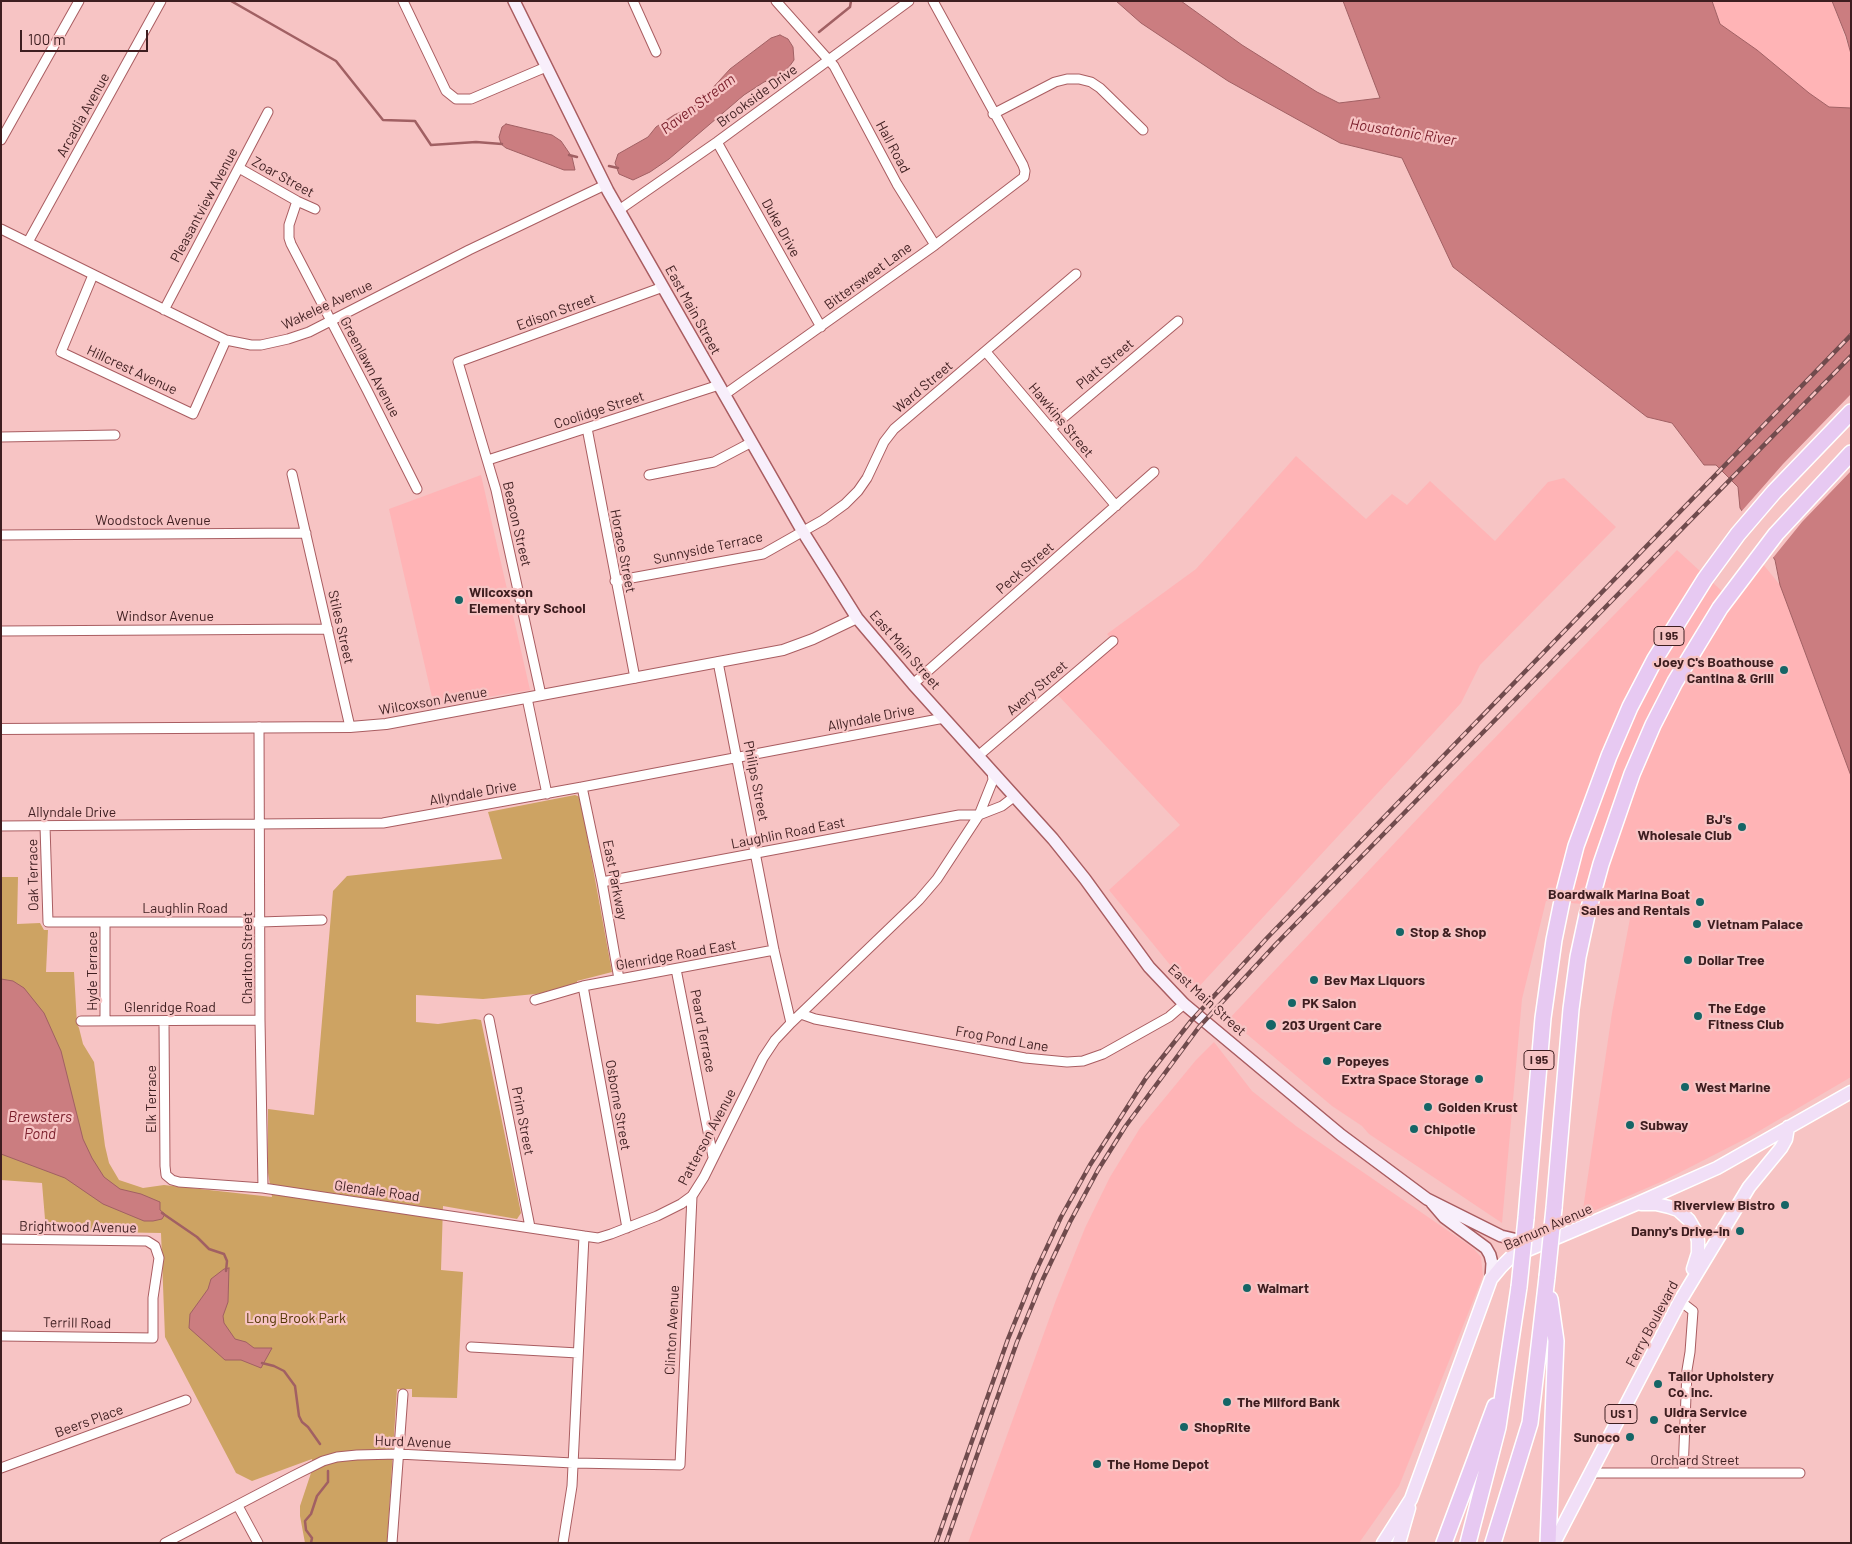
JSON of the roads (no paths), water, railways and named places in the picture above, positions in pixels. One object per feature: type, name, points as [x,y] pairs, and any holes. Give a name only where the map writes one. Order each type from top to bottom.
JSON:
[{"type":"highway","name":"I 95","points":[[1468,1543],[1498,1427],[1508,1369],[1526,1218],[1543,1018],[1551,957],[1576,846],[1605,764],[1630,707],[1663,645],[1705,579],[1751,519],[1785,480],[1851,412]]},
{"type":"highway","name":"I 95","points":[[1493,1543],[1530,1424],[1554,1208],[1573,988],[1588,909],[1611,832],[1632,774],[1653,725],[1690,656],[1720,608],[1759,555],[1794,513],[1851,453]]},
{"type":"highway","points":[[1547,1277],[1556,1340],[1548,1543]]},
{"type":"highway","points":[[1444,1543],[1508,1369]]},
{"type":"main road","name":"East Main Street","points":[[514,1],[605,185],[721,390],[857,618],[913,684],[1072,862],[1149,967],[1184,1004],[1341,1135],[1427,1198],[1501,1236],[1522,1241],[1557,1238]]},
{"type":"main road","name":"Barnum Avenue","points":[[1383,1543],[1411,1499],[1491,1279],[1511,1257],[1716,1168],[1851,1092]]},
{"type":"main road","name":"Ferry Boulevard","points":[[1554,1543],[1680,1301],[1749,1187],[1781,1148],[1786,1139],[1788,1127]]},
{"type":"main road","name":"East Main Street","points":[[1427,1198],[1444,1217],[1486,1248],[1492,1263],[1491,1279]]},
{"type":"main road","points":[[1636,1204],[1656,1204],[1670,1207],[1682,1213],[1692,1223],[1697,1236],[1698,1246],[1697,1259],[1689,1286]]},
{"type":"main road","points":[[1398,1543],[1411,1499]]},
{"type":"main road","points":[[1405,1543],[1406,1521]]},
{"type":"street","points":[[1,140],[79,1]]},
{"type":"street","name":"Arcadia Avenue","points":[[28,242],[161,1]]},
{"type":"street","points":[[403,1],[446,90],[456,99],[471,100],[546,68]]},
{"type":"street","points":[[633,1],[656,52]]},
{"type":"street","name":"Hall Road","points":[[776,1],[834,67],[898,184],[935,245]]},
{"type":"street","name":"Brookside Drive","points":[[619,210],[717,142],[909,1]]},
{"type":"street","points":[[934,1],[994,114],[1055,82],[1079,79],[1091,82],[1100,88],[1144,130]]},
{"type":"street","name":"Pleasantview Avenue","points":[[164,310],[268,112]]},
{"type":"street","name":"Bittersweet Lane","points":[[721,390],[821,327],[1020,182],[1025,174],[1022,165],[994,114]]},
{"type":"street","name":"Duke Drive","points":[[717,142],[821,327]]},
{"type":"street","name":"Zoar Street","points":[[239,168],[315,210]]},
{"type":"street","name":"Wakelee Avenue","points":[[1,229],[226,340],[252,345],[269,344],[299,336],[469,250],[605,185]]},
{"type":"street","name":"Greenlawn Avenue","points":[[297,201],[289,225],[289,238],[417,489]]},
{"type":"street","name":"Ward Street","points":[[804,532],[844,504],[858,491],[867,478],[884,442],[894,429],[1076,274]]},
{"type":"street","name":"Hillcrest Avenue","points":[[93,275],[61,352],[192,414],[226,340]]},
{"type":"street","name":"Edison Street","points":[[458,362],[663,287]]},
{"type":"street","name":"Platt Street","points":[[1051,428],[1178,321]]},
{"type":"street","name":"Hawkins Street","points":[[986,352],[1116,506]]},
{"type":"street","name":"Beacon Street","points":[[458,362],[488,460],[542,695]]},
{"type":"street","name":"Coolidge Street","points":[[488,460],[587,428],[721,390]]},
{"type":"street","name":"Horace Street","points":[[587,428],[635,678]]},
{"type":"street","points":[[1,437],[115,435]]},
{"type":"street","points":[[649,475],[714,462],[752,442]]},
{"type":"street","name":"Peck Street","points":[[913,684],[1154,472]]},
{"type":"street","name":"Stiles Street","points":[[292,474],[350,727]]},
{"type":"street","name":"Sunnyside Terrace","points":[[615,581],[763,554],[804,532]]},
{"type":"street","name":"Woodstock Avenue","points":[[1,535],[306,533]]},
{"type":"street","name":"Wilcoxson Avenue","points":[[1,729],[350,727],[396,723],[792,647],[857,618]]},
{"type":"street","name":"Windsor Avenue","points":[[1,631],[328,629]]},
{"type":"street","name":"Avery Street","points":[[978,756],[1112,641]]},
{"type":"street","name":"Philips Street","points":[[718,662],[790,1023]]},
{"type":"street","points":[[527,698],[547,794]]},
{"type":"street","name":"Allyndale Drive","points":[[1,826],[384,823],[547,794],[944,718]]},
{"type":"street","name":"Charlton Street","points":[[259,727],[261,824],[260,1020],[263,1188]]},
{"type":"street","name":"Patterson Avenue","points":[[584,1236],[602,1237],[627,1228],[672,1209],[692,1196],[704,1177],[766,1053],[775,1040],[790,1023],[919,900],[937,879],[979,815],[993,780],[992,771]]},
{"type":"street","name":"East Parkway","points":[[582,787],[602,882],[619,979]]},
{"type":"street","points":[[979,815],[1002,806],[1015,796]]},
{"type":"street","name":"Laughlin Road East","points":[[602,882],[959,815],[979,815]]},
{"type":"street","name":"Oak Terrace","points":[[45,826],[48,922]]},
{"type":"street","name":"Laughlin Road","points":[[48,922],[260,922],[322,920]]},
{"type":"street","name":"Hyde Terrace","points":[[105,922],[105,1020]]},
{"type":"street","name":"Glenridge Road East","points":[[583,986],[774,950]]},
{"type":"street","name":"Peard Terrace","points":[[676,969],[713,1158]]},
{"type":"street","points":[[535,1000],[583,986]]},
{"type":"street","name":"Osborne Street","points":[[583,986],[627,1228]]},
{"type":"street","name":"Frog Pond Lane","points":[[801,1014],[814,1019],[1025,1058],[1066,1062],[1083,1061],[1103,1054],[1168,1017],[1184,1004]]},
{"type":"street","name":"Prim Street","points":[[489,1019],[530,1228]]},
{"type":"street","name":"Glenridge Road","points":[[81,1021],[260,1020]]},
{"type":"street","name":"Elk Terrace","points":[[164,1021],[165,1166],[168,1177]]},
{"type":"street","name":"Glendale Road","points":[[168,1177],[179,1182],[263,1188],[584,1236]]},
{"type":"street","name":"Clinton Avenue","points":[[680,1465],[692,1196]]},
{"type":"street","points":[[563,1543],[572,1486],[584,1236]]},
{"type":"street","name":"Brightwood Avenue","points":[[1,1240],[135,1241],[154,1244],[158,1258],[153,1298],[153,1338]]},
{"type":"street","points":[[1680,1301],[1693,1311],[1687,1370],[1683,1474]]},
{"type":"street","name":"Terrill Road","points":[[1,1336],[153,1338]]},
{"type":"street","points":[[471,1347],[578,1353]]},
{"type":"street","points":[[392,1543],[403,1394]]},
{"type":"street","name":"Beers Place","points":[[1,1468],[186,1400]]},
{"type":"street","name":"Hurd Avenue","points":[[165,1543],[293,1476],[330,1459],[357,1454],[398,1454],[573,1463],[680,1465]]},
{"type":"street","name":"Orchard Street","points":[[1591,1473],[1800,1473]]},
{"type":"street","points":[[238,1506],[258,1543]]},
{"type":"water","name":"Housatonic River","points":[[1116,1],[1181,1],[1242,45],[1317,92],[1339,103],[1380,98],[1343,1],[1712,1],[1720,24],[1757,50],[1809,93],[1829,107],[1851,108],[1851,776],[1780,585],[1775,560],[1740,508],[1738,487],[1716,465],[1704,465],[1672,423],[1647,417],[1453,267],[1402,158],[1340,143],[1228,81],[1141,23]]},
{"type":"water","points":[[1832,1],[1851,1],[1851,54],[1846,36]]},
{"type":"water","points":[[780,35],[788,39],[793,47],[794,60],[789,67],[776,78],[764,82],[744,95],[669,159],[650,172],[633,180],[619,174],[615,163],[618,154],[648,137],[656,127],[674,115],[698,104],[730,69],[771,38]]},
{"type":"water","points":[[506,124],[552,135],[561,141],[572,157],[575,170],[564,170],[506,148],[501,144],[499,137],[502,127]]},
{"type":"water","name":"Brewsters Pond","points":[[1,979],[13,981],[24,988],[44,1013],[61,1051],[83,1139],[104,1177],[120,1189],[141,1194],[160,1202],[160,1210],[165,1214],[162,1219],[144,1221],[103,1204],[65,1178],[1,1154]]},
{"type":"water","points":[[229,1268],[228,1302],[223,1316],[224,1323],[235,1339],[246,1342],[254,1348],[272,1348],[261,1368],[241,1360],[225,1360],[189,1328],[190,1314],[208,1289],[211,1279],[224,1269]]},
{"type":"waterway","name":"Raven Stream","points":[[231,1],[336,61],[383,120],[415,121],[431,145],[476,142],[502,144]]},
{"type":"waterway","name":"Raven Stream","points":[[819,32],[850,7],[851,1]]},
{"type":"waterway","name":"Raven Stream","points":[[569,155],[577,157]]},
{"type":"waterway","name":"Raven Stream","points":[[609,166],[618,168]]},
{"type":"waterway","points":[[162,1213],[197,1237],[209,1249],[224,1254],[227,1261],[226,1271]]},
{"type":"waterway","points":[[262,1363],[284,1371],[295,1386],[299,1416],[320,1444]]},
{"type":"waterway","points":[[311,1543],[312,1538],[306,1530],[305,1521],[311,1514],[317,1496],[328,1482],[328,1471]]},
{"type":"railway","points":[[936,1543],[1008,1339],[1034,1275],[1061,1217],[1090,1165],[1146,1078],[1191,1021],[1267,938],[1851,335]]},
{"type":"railway","points":[[946,1543],[1017,1342],[1043,1279],[1070,1222],[1098,1170],[1125,1127],[1199,1027],[1276,944],[1851,356]]},
{"type":"place","name":"Wilcoxson Elementary School","points":[[459,600]]},
{"type":"place","name":"Joey C's Boathouse Cantina & Grill","points":[[1784,670]]},
{"type":"place","name":"BJ's Wholesale Club","points":[[1742,827]]},
{"type":"place","name":"Boardwalk Marina Boat Sales and Rentals","points":[[1700,902]]},
{"type":"place","name":"Vietnam Palace","points":[[1697,924]]},
{"type":"place","name":"Stop & Shop","points":[[1400,932]]},
{"type":"place","name":"Dollar Tree","points":[[1688,960]]},
{"type":"place","name":"Bev Max Liquors","points":[[1314,980]]},
{"type":"place","name":"PK Salon","points":[[1292,1003]]},
{"type":"place","name":"The Edge Fitness Club","points":[[1698,1016]]},
{"type":"place","name":"203 Urgent Care","points":[[1271,1025]]},
{"type":"place","name":"Popeyes","points":[[1327,1061]]},
{"type":"place","name":"Extra Space Storage","points":[[1479,1079]]},
{"type":"place","name":"West Marine","points":[[1685,1087]]},
{"type":"place","name":"Golden Krust","points":[[1428,1107]]},
{"type":"place","name":"Subway","points":[[1630,1125]]},
{"type":"place","name":"Chipotle","points":[[1414,1129]]},
{"type":"place","name":"Riverview Bistro","points":[[1785,1205]]},
{"type":"place","name":"Danny's Drive-In","points":[[1740,1231]]},
{"type":"place","name":"Walmart","points":[[1247,1288]]},
{"type":"place","name":"Tailor Upholstery Co. Inc.","points":[[1658,1384]]},
{"type":"place","name":"The Milford Bank","points":[[1227,1402]]},
{"type":"place","name":"Uldra Service Center","points":[[1654,1420]]},
{"type":"place","name":"ShopRite","points":[[1184,1427]]},
{"type":"place","name":"Sunoco","points":[[1630,1437]]},
{"type":"place","name":"The Home Depot","points":[[1097,1464]]},
{"type":"park label","name":"Long Brook Park","points":[[296,1318]]}]
